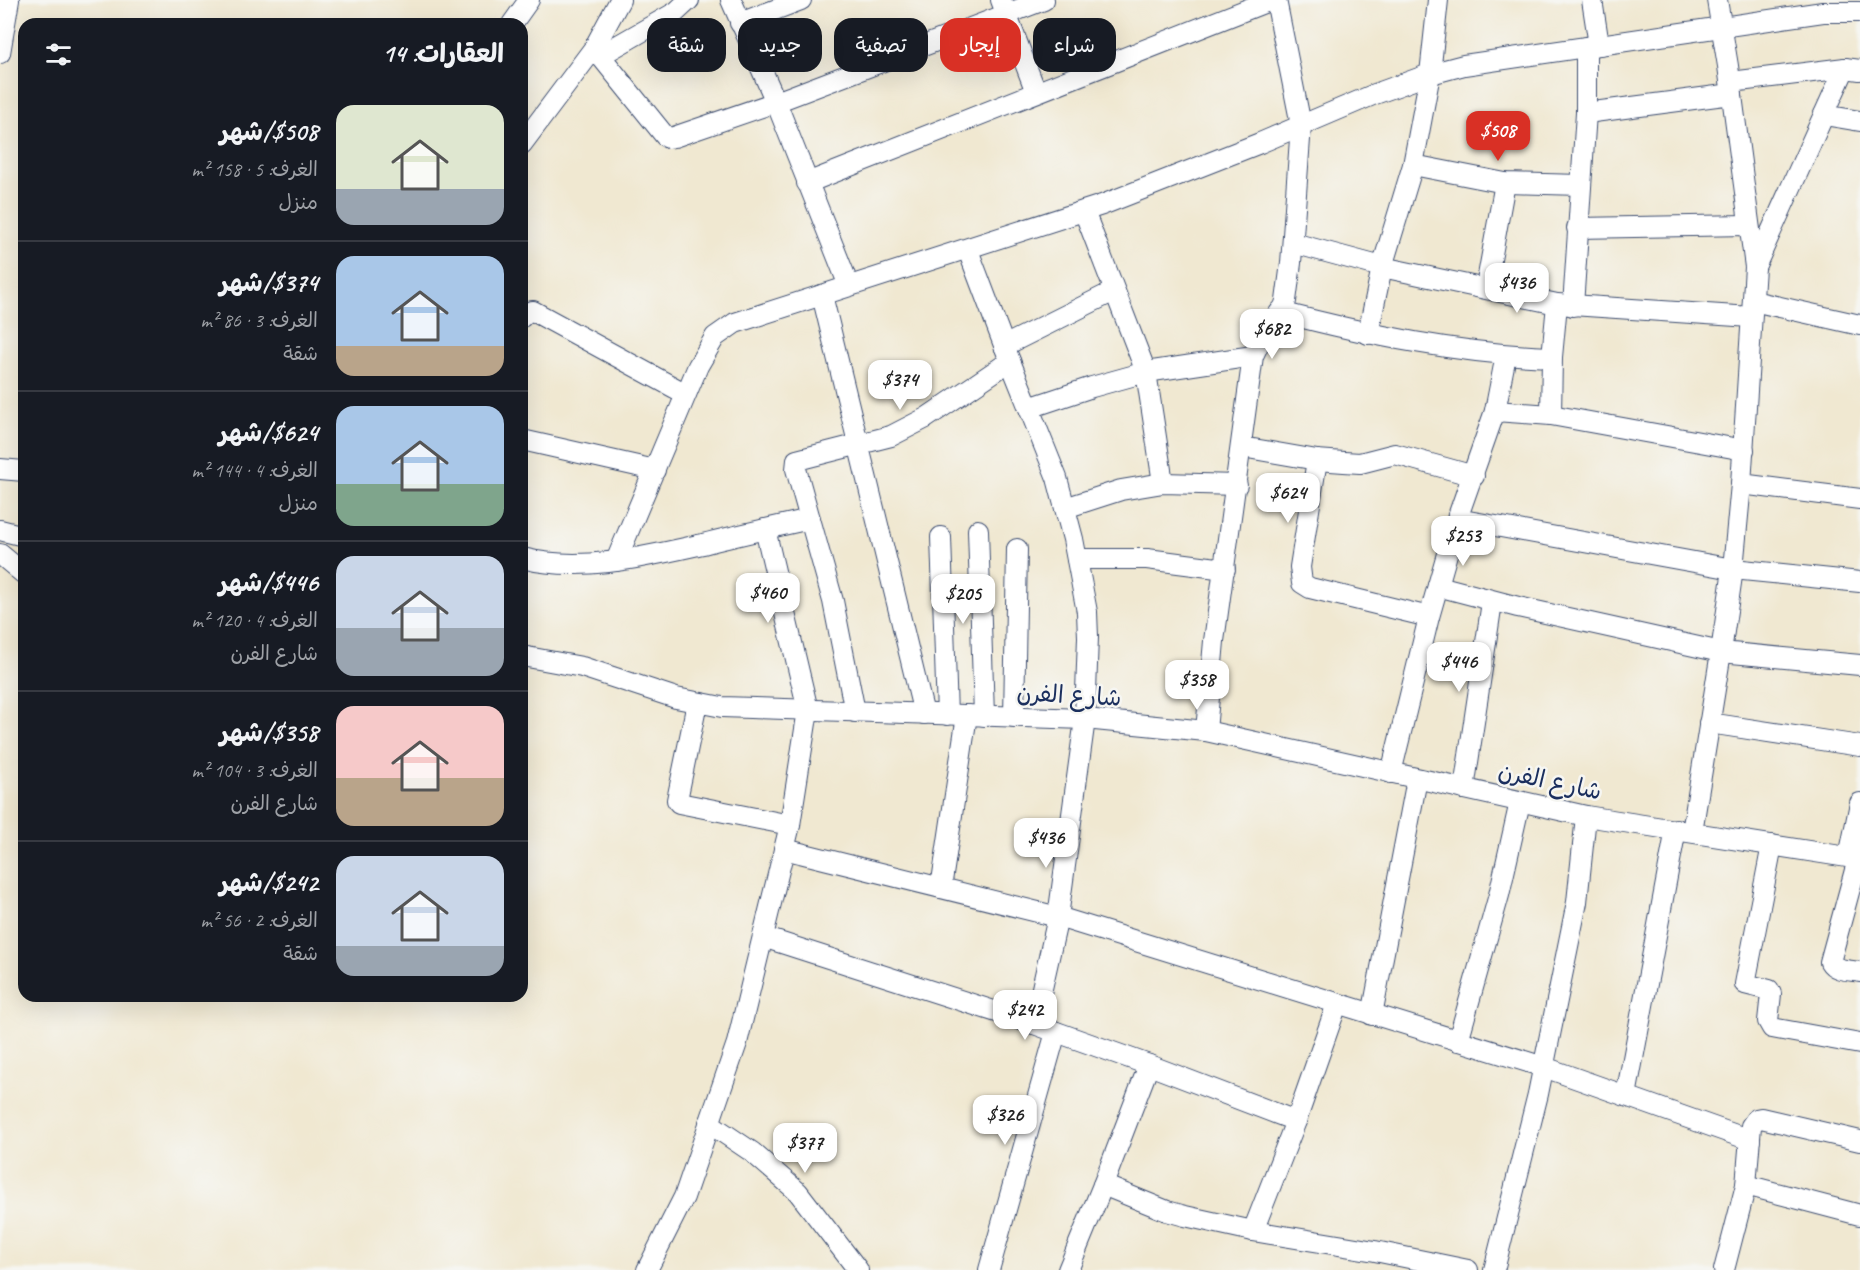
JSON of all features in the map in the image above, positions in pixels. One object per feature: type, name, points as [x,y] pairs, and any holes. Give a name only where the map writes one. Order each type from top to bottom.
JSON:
[{"type":"street","points":[[0,53],[9,0]]},
{"type":"street","points":[[516,18],[529,0]]},
{"type":"street","points":[[528,137],[598,52],[620,0]]},
{"type":"street","points":[[598,52],[676,12],[689,0]]},
{"type":"street","points":[[731,0],[738,18]]},
{"type":"street","points":[[753,18],[801,0]]},
{"type":"street","points":[[598,52],[668,138],[776,102],[1004,8],[1044,0]]},
{"type":"street","points":[[807,183],[1271,0]]},
{"type":"street","points":[[1206,731],[1214,641],[1253,356],[1265,331],[1286,301],[1293,243],[1301,125],[1276,0]]},
{"type":"street","points":[[1368,334],[1382,267],[1413,165],[1430,74],[1438,0]]},
{"type":"street","points":[[1551,416],[1552,357],[1565,305],[1577,228],[1593,46],[1592,0]]},
{"type":"street","points":[[1626,1096],[1709,723],[1733,569],[1741,484],[1755,267],[1717,0]]},
{"type":"street","points":[[1004,8],[1036,92]]},
{"type":"street","points":[[616,561],[698,366],[715,337],[735,323],[1084,211],[1430,74],[1464,65],[1721,26],[1823,12],[1860,12]]},
{"type":"street","points":[[1586,113],[1853,69]]},
{"type":"street","points":[[1755,267],[1824,115],[1853,69]]},
{"type":"street","points":[[762,72],[849,286]]},
{"type":"street","points":[[1824,115],[1860,122]]},
{"type":"street","points":[[1413,165],[1505,183],[1581,185]]},
{"type":"street","points":[[1486,287],[1505,183]]},
{"type":"street","points":[[1084,211],[1146,372],[1163,483]]},
{"type":"street","points":[[1577,228],[1749,225]]},
{"type":"street","points":[[1293,243],[1382,267],[1565,305],[1752,309],[1860,325]]},
{"type":"street","points":[[968,250],[1057,478],[1077,560],[1088,621],[1085,719],[1058,918],[1034,1024]]},
{"type":"street","points":[[855,712],[833,601],[796,469],[797,460],[891,436],[904,430],[1007,353],[1114,291]]},
{"type":"street","points":[[822,295],[860,443],[924,714]]},
{"type":"street","points":[[528,312],[533,311],[686,394]]},
{"type":"street","points":[[1280,312],[1368,334],[1506,356],[1552,357]]},
{"type":"street","points":[[1029,408],[1146,372],[1253,356]]},
{"type":"street","points":[[1391,773],[1429,617],[1457,519],[1495,411],[1506,356]]},
{"type":"street","points":[[1495,411],[1551,416],[1743,450]]},
{"type":"street","points":[[528,441],[655,470]]},
{"type":"street","points":[[1242,447],[1317,460],[1360,463],[1395,454],[1474,476]]},
{"type":"street","points":[[1317,460],[1300,567],[1302,583],[1310,588],[1429,617]]},
{"type":"street","points":[[0,469],[18,470]]},
{"type":"street","points":[[1065,508],[1121,490],[1163,483],[1237,485]]},
{"type":"street","points":[[1741,484],[1860,499]]},
{"type":"street","points":[[528,559],[556,565],[616,561],[656,555],[810,519]]},
{"type":"street","points":[[1457,519],[1733,569],[1860,582]]},
{"type":"street","points":[[647,1270],[684,1197],[737,1043],[790,825],[808,710],[765,529]]},
{"type":"street","points":[[0,530],[18,534]]},
{"type":"street","points":[[941,888],[976,716],[978,530]]},
{"type":"street","points":[[941,537],[947,715]]},
{"type":"street","points":[[1014,717],[1017,549]]},
{"type":"street","points":[[0,554],[18,569]]},
{"type":"street","points":[[1077,560],[1147,559],[1225,569]]},
{"type":"street","points":[[1438,586],[1492,602],[1721,652],[1860,665]]},
{"type":"street","points":[[1464,789],[1492,602]]},
{"type":"street","name":"شارع الفرن","points":[[528,657],[582,667],[697,703],[748,710],[1085,719],[1206,731],[1586,816],[1856,858]]},
{"type":"street","points":[[697,703],[677,800],[679,803],[790,825]]},
{"type":"street","points":[[1709,723],[1860,746]]},
{"type":"street","points":[[1372,1015],[1418,779]]},
{"type":"street","points":[[1458,1041],[1499,896],[1520,802]]},
{"type":"street","points":[[1860,802],[1856,858],[1830,962],[1838,969],[1860,972]]},
{"type":"street","points":[[1494,1270],[1544,1067],[1577,902],[1586,816]]},
{"type":"street","points":[[1772,845],[1745,984],[1769,990],[1768,1022],[1772,1028],[1860,1044]]},
{"type":"street","points":[[784,849],[1058,918],[1544,1067],[1750,1140]]},
{"type":"street","points":[[763,937],[1034,1024],[1296,1120]]},
{"type":"street","points":[[1252,1231],[1296,1120],[1337,1004]]},
{"type":"street","points":[[989,1270],[1056,1032]]},
{"type":"street","points":[[1068,1270],[1149,1065]]},
{"type":"street","points":[[1724,1270],[1746,1185],[1751,1126],[1756,1119],[1761,1118],[1860,1141]]},
{"type":"street","points":[[709,1123],[752,1152],[798,1192],[858,1270]]},
{"type":"street","points":[[1103,1185],[1167,1211],[1252,1231],[1375,1251],[1468,1270]]},
{"type":"street","points":[[1746,1185],[1860,1215]]}]
